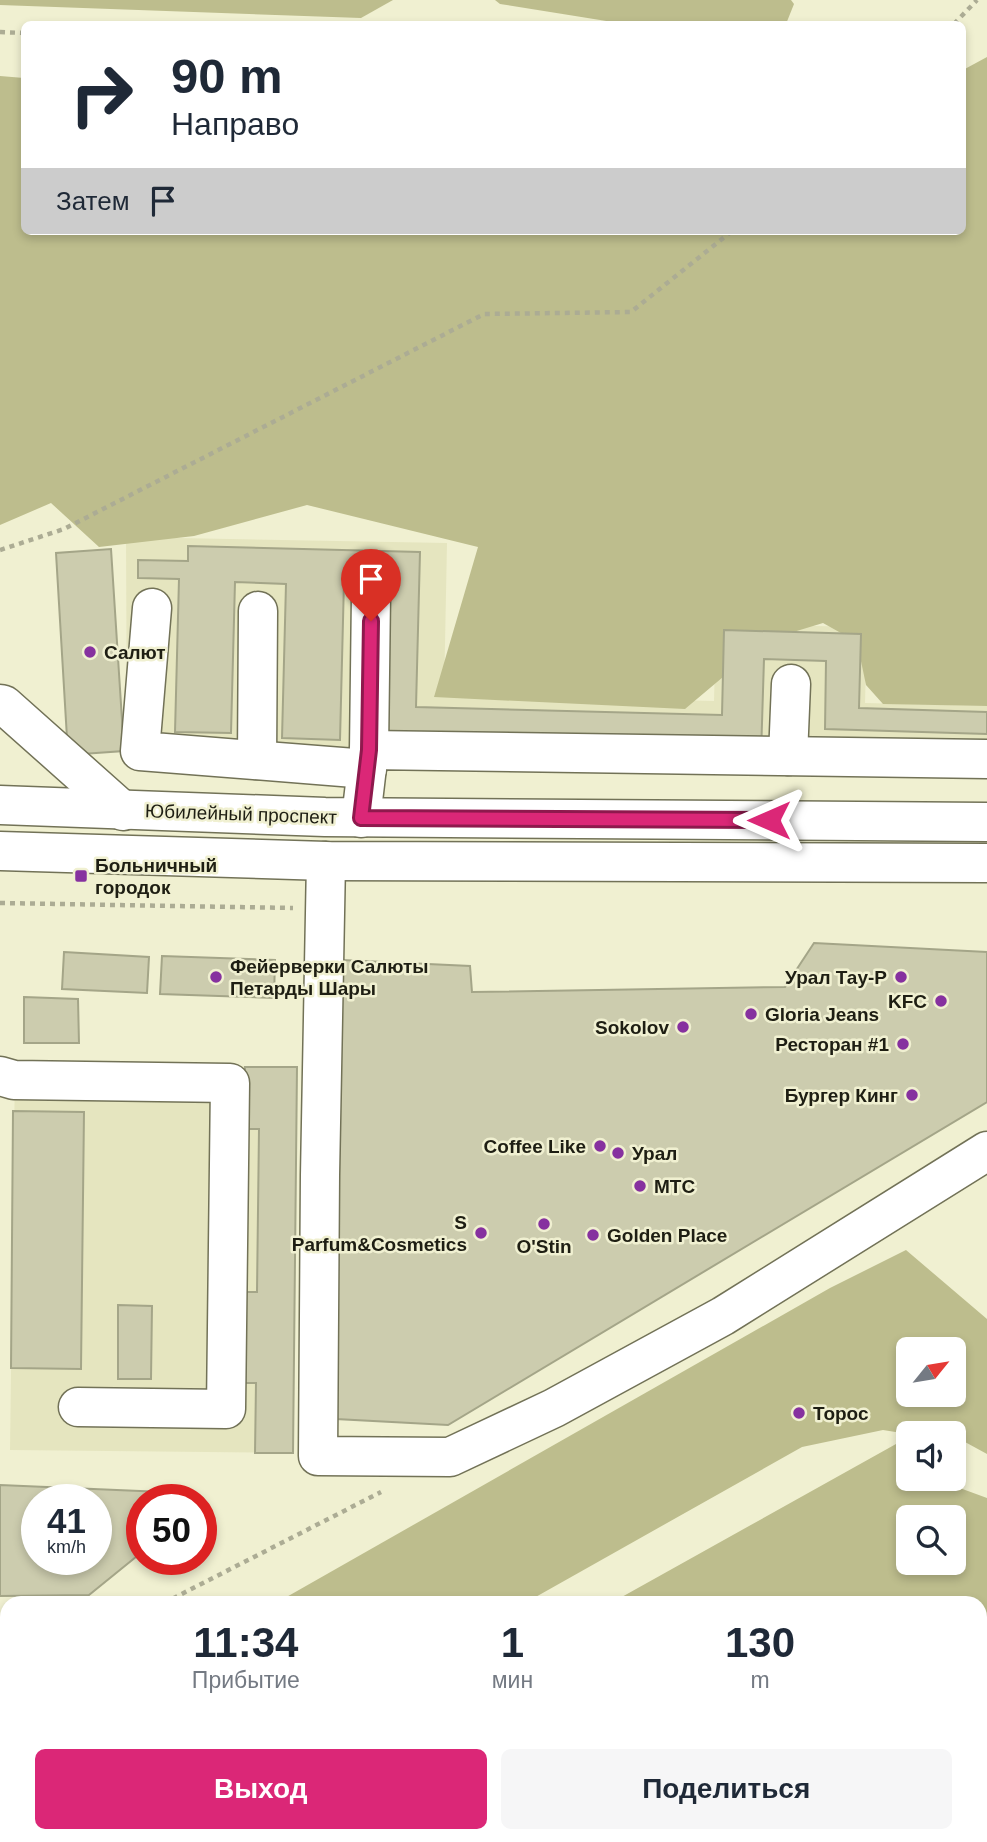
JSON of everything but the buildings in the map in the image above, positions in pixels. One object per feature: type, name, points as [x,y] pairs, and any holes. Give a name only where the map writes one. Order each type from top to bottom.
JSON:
[{"type":"main road","points":[[361,818],[368,760],[371,596]]},
{"type":"main road","points":[[152,608],[140,751],[257,760],[788,756],[987,759]]},
{"type":"main road","points":[[257,760],[258,611]]},
{"type":"main road","points":[[788,756],[791,684]]},
{"type":"main road","points":[[0,704],[123,811]]},
{"type":"main road","name":"Юбилейный проспект","points":[[0,805],[361,818],[987,822]]},
{"type":"main road","points":[[0,850],[326,861],[987,863]]},
{"type":"main road","points":[[326,861],[318,1456],[450,1457],[554,1408],[723,1316],[987,1151]]},
{"type":"main road","points":[[0,1076],[15,1080],[230,1083],[226,1409],[78,1407]]},
{"type":"path","points":[[957,21],[976,0]]},
{"type":"path","points":[[0,32],[21,33]]},
{"type":"path","points":[[0,550],[64,529],[484,314],[631,312],[727,235]]},
{"type":"path","points":[[0,903],[324,909]]},
{"type":"path","points":[[178,1596],[387,1489]]},
{"type":"shaded area","points":[[0,0],[393,0],[361,18],[0,5]]},
{"type":"shaded area","points":[[495,0],[791,0],[794,4],[787,21],[606,21],[500,4]]},
{"type":"shaded area","points":[[987,57],[987,706],[883,704],[866,685],[857,642],[823,623],[767,640],[685,709],[434,697],[478,547],[307,505],[194,536],[99,547],[51,503],[0,525],[0,76],[21,78],[21,235],[966,235],[966,68]]},
{"type":"shaded area","points":[[126,537],[447,543],[444,695],[714,701],[716,624],[867,627],[865,703],[987,706],[987,774],[127,757]]},
{"type":"shaded area","points":[[15,1063],[297,1067],[293,1453],[10,1450]]},
{"type":"shaded area","name":"Торос","points":[[906,1250],[987,1319],[987,1454],[966,1443],[966,1421],[896,1421],[896,1432],[883,1430],[802,1447],[537,1596],[288,1596],[830,1288]]},
{"type":"shaded area","name":"Торос","points":[[896,1444],[896,1491],[966,1490],[987,1498],[987,1596],[624,1596]]},
{"type":"place","name":"Салют","points":[[90,652]]},
{"type":"place","name":"Больничный городок","points":[[81,876]]},
{"type":"place","name":"Фейерверки Салюты Петарды Шары","points":[[216,977]]},
{"type":"place","name":"Урал Тау-Р","points":[[901,977]]},
{"type":"place","name":"KFC","points":[[941,1001]]},
{"type":"place","name":"Gloria Jeans","points":[[751,1014]]},
{"type":"place","name":"Sokolov","points":[[683,1027]]},
{"type":"place","name":"Ресторан #1","points":[[903,1044]]},
{"type":"place","name":"Бургер Кинг","points":[[912,1095]]},
{"type":"place","name":"Coffee Like","points":[[600,1146]]},
{"type":"place","name":"Урал","points":[[618,1153]]},
{"type":"place","name":"МТС","points":[[640,1186]]},
{"type":"place","name":"O'Stin","points":[[544,1224]]},
{"type":"place","name":"S Parfum&Cosmetics","points":[[481,1233]]},
{"type":"place","name":"Golden Place","points":[[593,1235]]},
{"type":"place","name":"Торос","points":[[799,1413]]},
{"type":"route","points":[[371,621],[369,750],[361,818],[769,820]]}]
